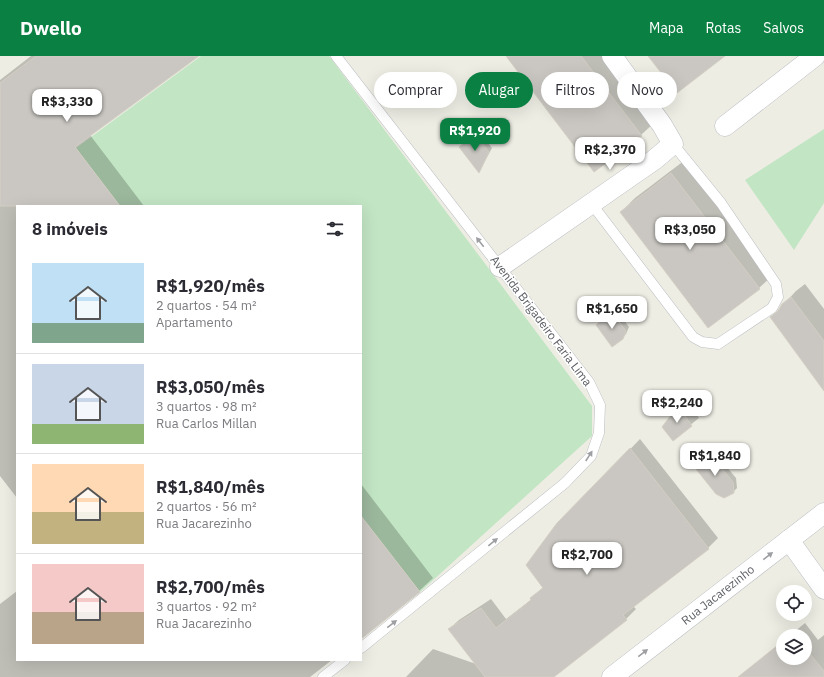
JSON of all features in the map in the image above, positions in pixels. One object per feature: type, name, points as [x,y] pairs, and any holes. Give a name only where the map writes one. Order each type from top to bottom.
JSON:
[{"type":"street","points":[[500,267],[654,160],[673,144],[612,56]]},
{"type":"street","points":[[725,126],[815,56]]},
{"type":"street","name":"Rua Jacarezinho","points":[[612,677],[824,513]]},
{"type":"street","points":[[788,540],[824,589]]},
{"type":"lane","name":"Avenida Brigadeiro Faria Lima","points":[[336,56],[589,382],[600,405],[599,433],[591,456],[565,483],[362,647]]},
{"type":"lane","points":[[591,204],[693,337],[702,342],[718,344],[772,308],[778,297],[776,284],[721,203],[673,144]]},
{"type":"lane","points":[[323,677],[344,661]]},
{"type":"green space","points":[[201,56],[329,56],[592,406],[592,436],[420,592],[362,517],[362,205],[119,205],[76,148]]},
{"type":"green space","points":[[824,129],[824,203],[794,250],[745,180]]},
{"type":"building","points":[[36,56],[199,56],[75,147],[119,205],[0,206],[0,83]]},
{"type":"building","points":[[506,56],[581,56],[593,72],[541,72],[541,102],[533,92],[533,72],[518,72]]},
{"type":"building","points":[[648,56],[725,56],[677,93],[677,72],[661,72]]},
{"type":"building","points":[[609,93],[617,103],[617,108],[621,108],[642,136],[594,172],[545,108],[609,108]]},
{"type":"building","points":[[475,134],[489,152],[479,173],[459,147]]},
{"type":"building","points":[[671,173],[760,289],[708,328],[620,212]]},
{"type":"building","points":[[791,297],[824,341],[824,391],[770,317]]},
{"type":"building","points":[[608,315],[617,319],[626,331],[623,339],[612,347],[596,325]]},
{"type":"building","points":[[678,406],[692,426],[673,441],[662,427]]},
{"type":"building","points":[[630,448],[709,549],[623,615],[627,620],[554,677],[485,677],[448,629],[481,608],[496,628],[531,600],[530,598],[543,588],[526,565],[557,523]]},
{"type":"building","points":[[688,459],[717,463],[733,482],[734,493],[724,498],[716,494]]},
{"type":"building","points":[[362,517],[420,592],[362,638]]},
{"type":"building","points":[[776,647],[776,665],[812,665],[812,656],[824,671],[824,677],[738,677]]}]
